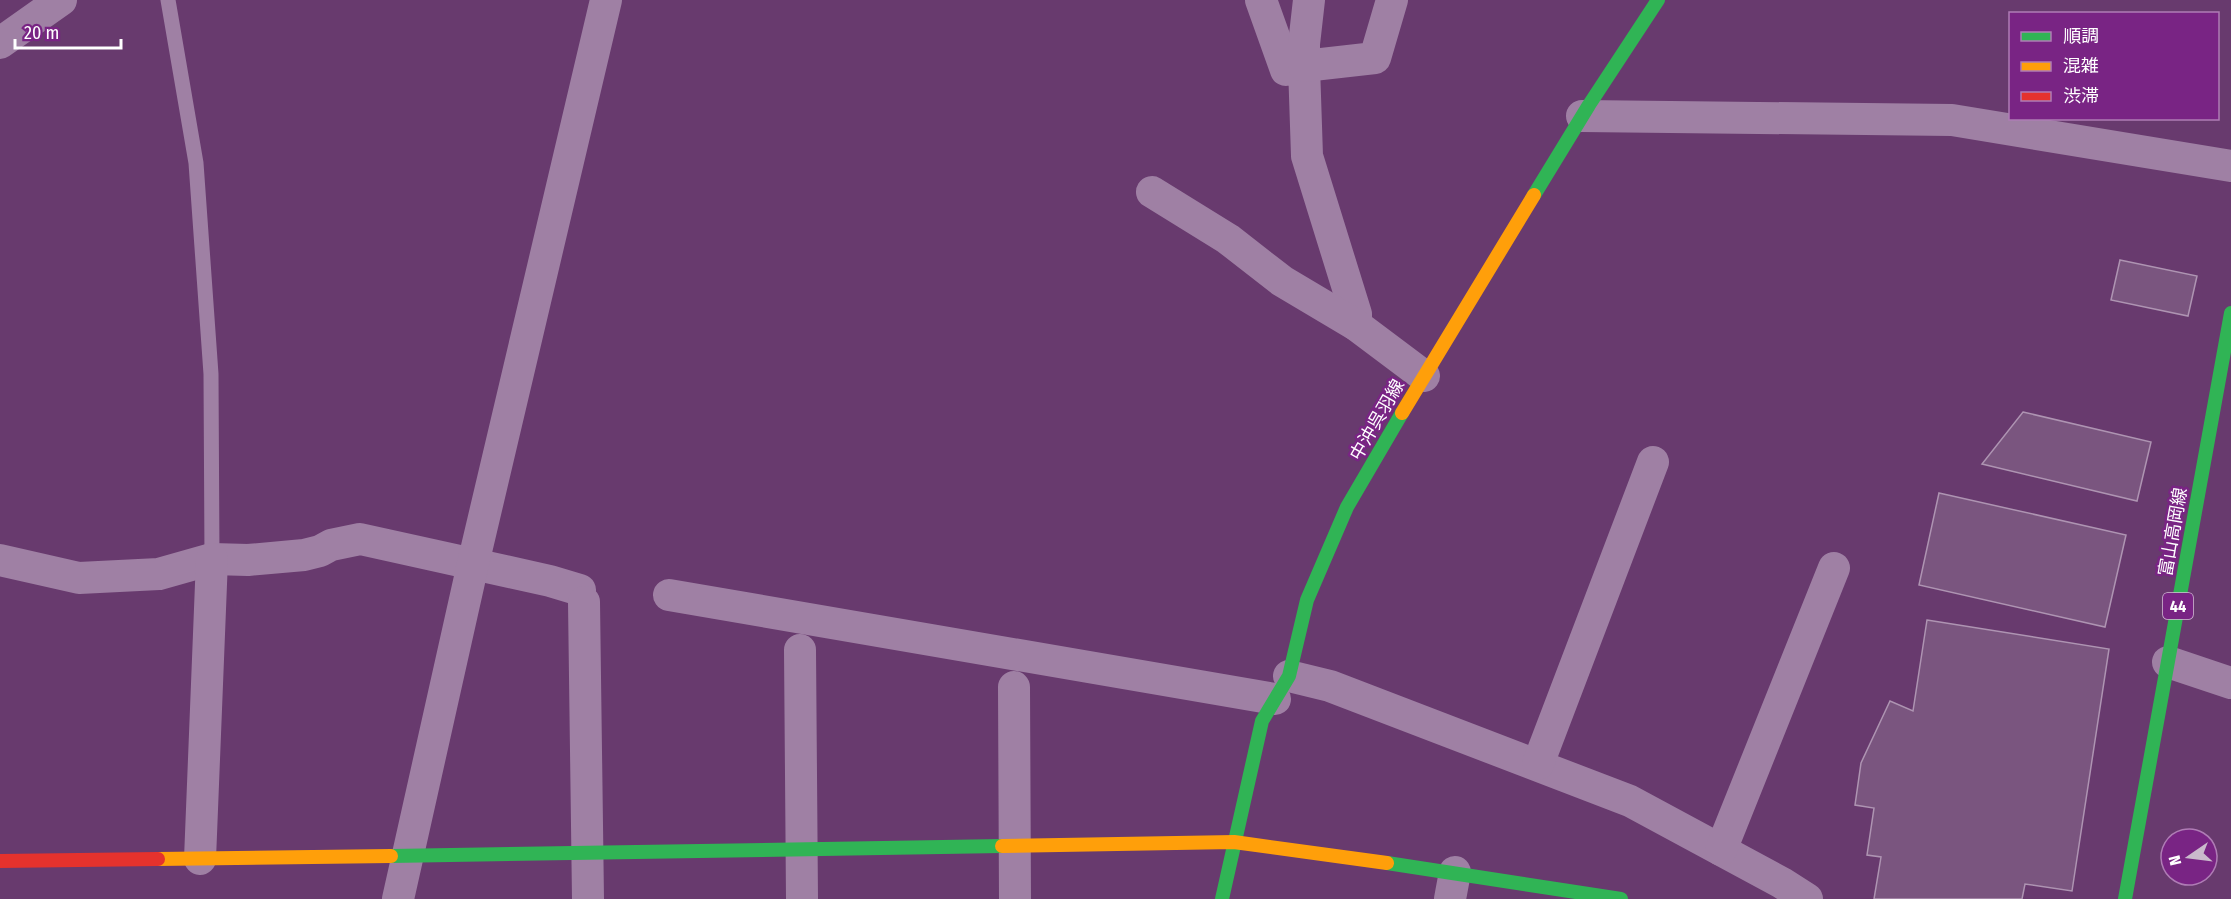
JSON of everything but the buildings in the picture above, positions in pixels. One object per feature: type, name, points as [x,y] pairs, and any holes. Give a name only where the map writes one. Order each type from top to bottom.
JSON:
[{"type":"street","points":[[0,44],[61,0]]},
{"type":"street","points":[[398,899],[473,564],[606,0]]},
{"type":"street","points":[[1261,0],[1286,70],[1375,58],[1392,0]]},
{"type":"street","points":[[1309,0],[1304,44],[1307,156],[1356,314],[1356,325]]},
{"type":"street","name":"中沖呉羽線","points":[[1222,899],[1262,721],[1282,688],[1306,600],[1347,507],[1582,116],[1658,0]]},
{"type":"street","points":[[1582,116],[1952,120],[2231,166]]},
{"type":"street","points":[[1152,192],[1227,239],[1282,281],[1356,325],[1424,376]]},
{"type":"street","name":"富山高岡線","points":[[2125,899],[2231,313]]},
{"type":"street","points":[[1538,764],[1653,462]]},
{"type":"street","points":[[0,560],[79,578],[159,574],[212,559],[248,560],[304,555],[320,551],[331,545],[360,539],[550,581],[582,596],[588,899]]},
{"type":"street","points":[[200,859],[212,559]]},
{"type":"street","points":[[1721,850],[1834,568]]},
{"type":"street","points":[[669,595],[1282,688],[1330,686],[1630,801],[1782,883],[1807,899]]},
{"type":"street","points":[[800,650],[801,899]]},
{"type":"street","points":[[2168,662],[2231,683]]},
{"type":"street","points":[[1014,687],[1015,899]]},
{"type":"street","points":[[0,861],[1234,842],[1452,885],[1622,899]]},
{"type":"lane","points":[[168,0],[196,163],[211,374],[212,559]]},
{"type":"traffic: fast","points":[[1534,195],[1589,105],[1658,0]]},
{"type":"traffic: fast","points":[[2125,899],[2231,313]]},
{"type":"traffic: fast","points":[[1222,899],[1262,721],[1289,676],[1307,600],[1347,507],[1402,413]]},
{"type":"traffic: fast","points":[[391,856],[1002,846]]},
{"type":"traffic: fast","points":[[1387,863],[1621,899]]},
{"type":"traffic: slow","points":[[1402,413],[1534,195]]},
{"type":"traffic: slow","points":[[1002,846],[1234,842],[1387,863]]},
{"type":"traffic: slow","points":[[158,859],[391,856]]},
{"type":"traffic: jam","points":[[0,861],[158,859]]}]
